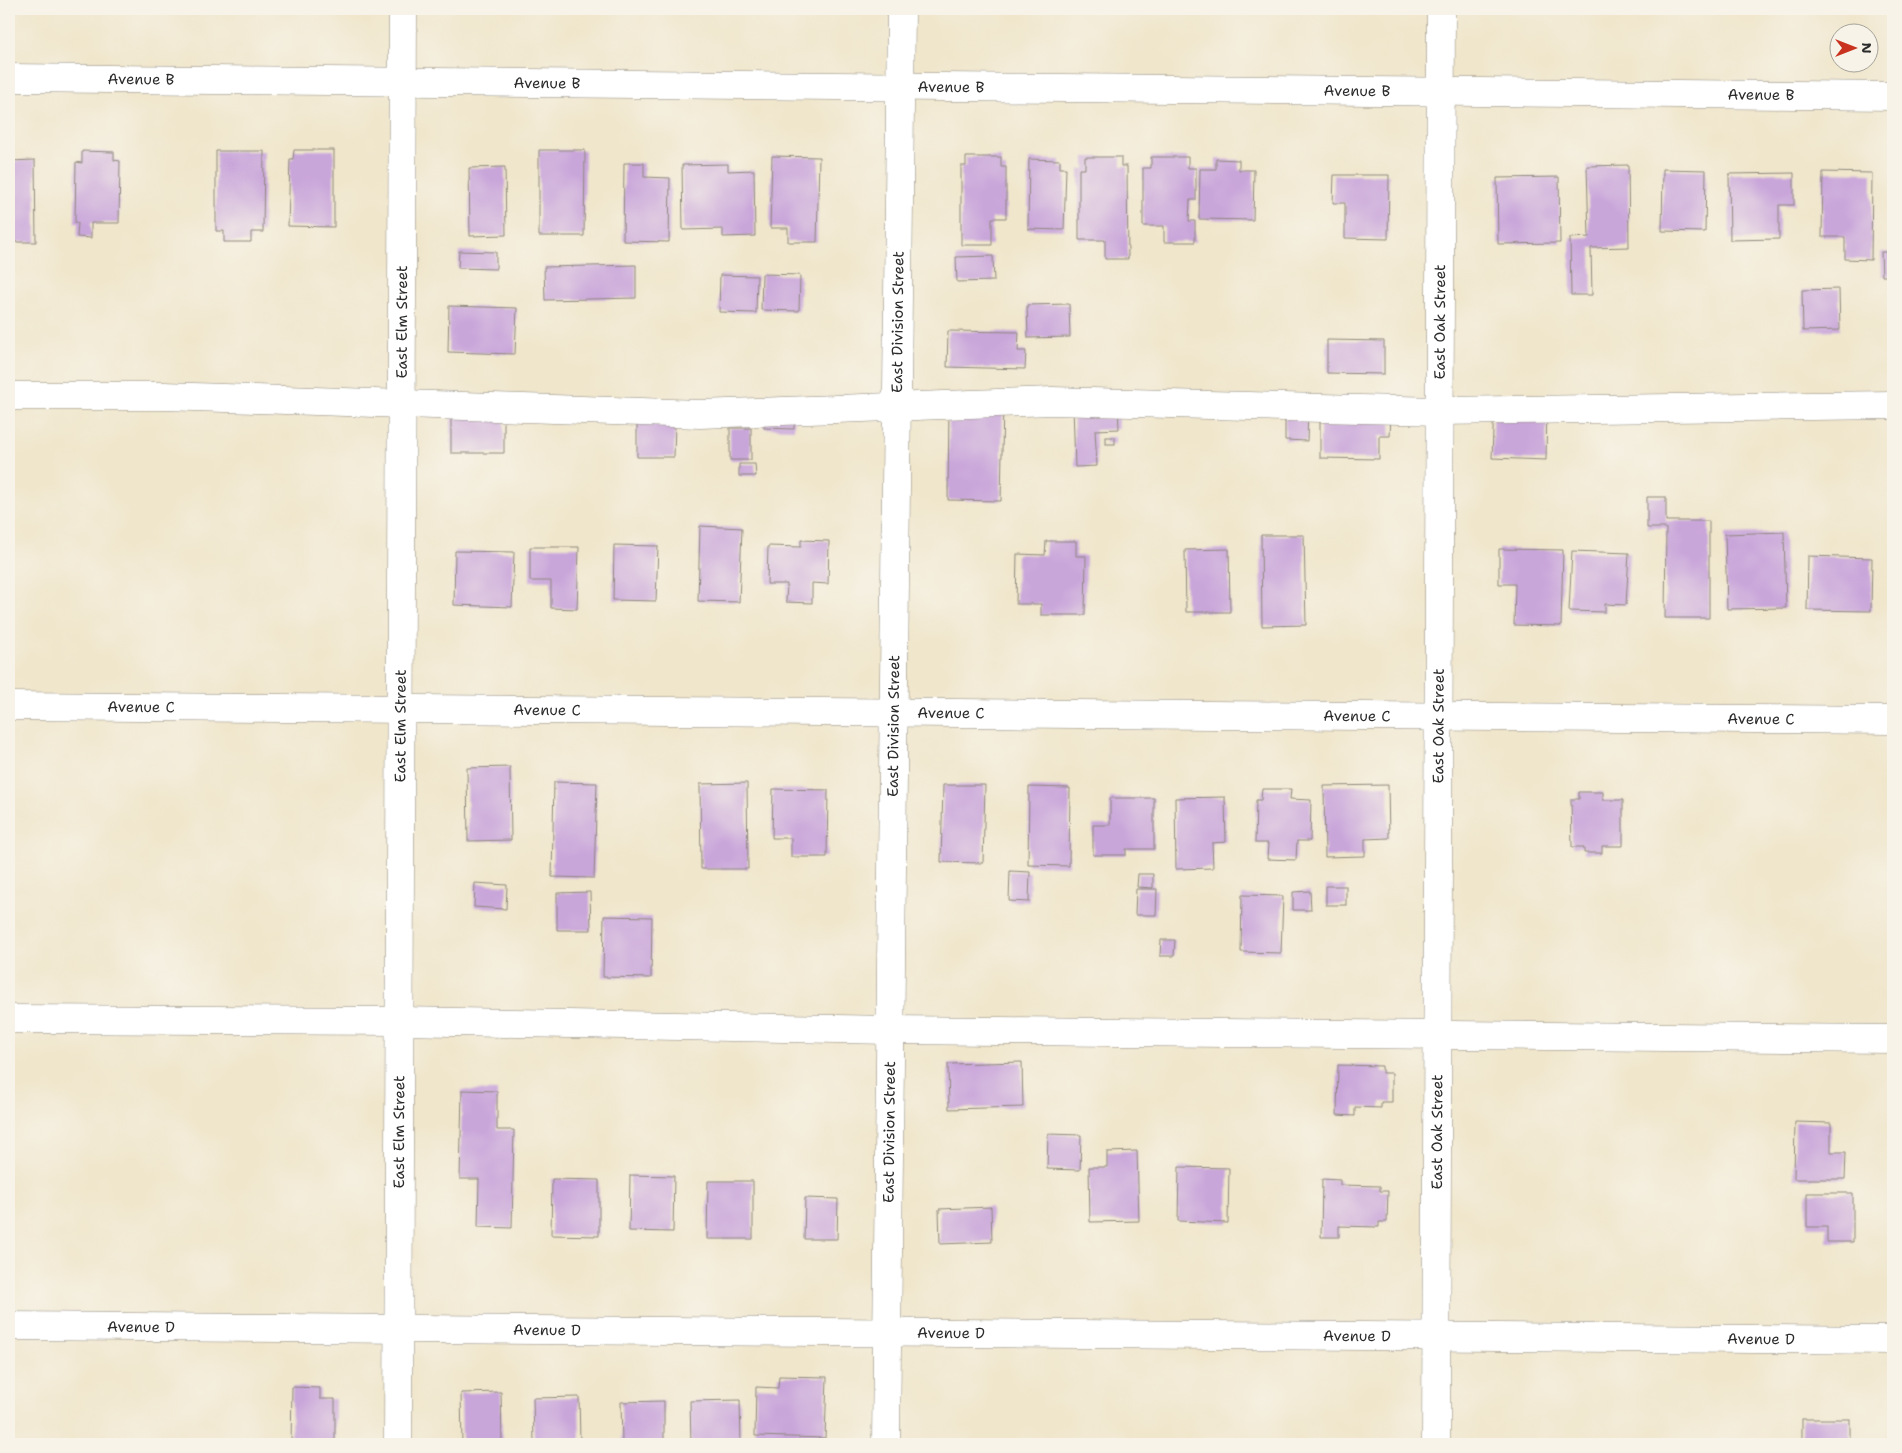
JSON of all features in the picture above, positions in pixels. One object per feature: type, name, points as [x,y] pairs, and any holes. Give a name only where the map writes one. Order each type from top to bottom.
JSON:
[{"type":"street","name":"East Elm Street","points":[[398,1444],[404,9]]},
{"type":"street","name":"East Division Street","points":[[886,1444],[901,9]]},
{"type":"street","name":"East Oak Street","points":[[1436,1444],[1441,9]]},
{"type":"street","name":"Avenue B","points":[[9,78],[1893,96]]},
{"type":"street","points":[[9,396],[164,396],[700,414],[1052,401],[1439,412],[1893,404]]},
{"type":"street","name":"Avenue C","points":[[9,706],[1893,720]]},
{"type":"street","points":[[9,1020],[400,1021],[890,1030],[1893,1040]]},
{"type":"street","name":"Avenue D","points":[[9,1326],[1893,1340]]},
{"type":"building","points":[[294,150],[334,150],[334,227],[288,226],[290,159],[293,159]]},
{"type":"building","points":[[539,150],[585,150],[584,236],[539,236]]},
{"type":"building","points":[[82,151],[114,152],[114,160],[120,161],[119,223],[91,223],[91,238],[77,237],[78,223],[75,223],[76,162],[82,163]]},
{"type":"building","points":[[216,151],[264,151],[263,232],[251,232],[251,242],[224,242],[224,231],[216,231]]},
{"type":"building","points":[[772,156],[819,157],[817,242],[788,242],[788,228],[770,228]]},
{"type":"building","points":[[966,157],[1001,157],[1001,167],[1006,167],[1006,218],[992,218],[992,245],[961,245],[961,166],[966,166]]},
{"type":"building","points":[[1085,157],[1121,157],[1121,166],[1127,166],[1128,259],[1105,259],[1105,240],[1079,240],[1079,169],[1085,169]]},
{"type":"building","points":[[1151,157],[1188,157],[1188,168],[1196,168],[1196,200],[1190,200],[1189,221],[1195,221],[1195,242],[1164,242],[1164,226],[1143,226],[1143,168],[1151,168]]},
{"type":"building","points":[[1029,159],[1060,160],[1060,168],[1066,168],[1064,230],[1028,229]]},
{"type":"building","points":[[1216,159],[1239,160],[1239,170],[1254,170],[1253,220],[1199,219],[1200,169],[1216,169]]},
{"type":"building","points":[[35,160],[36,242],[9,242],[9,161]]},
{"type":"building","points":[[624,163],[644,163],[644,177],[670,178],[669,242],[623,241]]},
{"type":"building","points":[[728,164],[728,171],[754,170],[755,236],[723,237],[723,229],[683,230],[682,165]]},
{"type":"building","points":[[1628,165],[1629,247],[1591,248],[1592,295],[1571,295],[1570,238],[1589,237],[1587,166]]},
{"type":"building","points":[[505,167],[506,235],[470,236],[469,168]]},
{"type":"building","points":[[1663,169],[1706,170],[1705,232],[1662,231]]},
{"type":"building","points":[[1823,172],[1872,173],[1871,260],[1845,259],[1845,237],[1822,237]]},
{"type":"building","points":[[1794,173],[1794,205],[1779,205],[1779,239],[1730,240],[1729,174]]},
{"type":"building","points":[[1334,175],[1389,175],[1388,239],[1345,238],[1345,203],[1333,203]]},
{"type":"building","points":[[1559,177],[1560,243],[1498,244],[1497,178]]},
{"type":"building","points":[[459,251],[496,252],[496,269],[458,268]]},
{"type":"building","points":[[1881,252],[1893,252],[1893,276],[1882,276]]},
{"type":"building","points":[[993,256],[994,281],[957,282],[956,257]]},
{"type":"building","points":[[636,265],[636,298],[545,300],[544,267]]},
{"type":"building","points":[[762,274],[800,275],[799,311],[761,310]]},
{"type":"building","points":[[720,275],[757,276],[756,313],[719,312]]},
{"type":"building","points":[[1839,289],[1840,330],[1803,331],[1802,290]]},
{"type":"building","points":[[1069,304],[1070,337],[1028,338],[1027,305]]},
{"type":"building","points":[[449,306],[517,308],[515,354],[448,352]]},
{"type":"building","points":[[948,331],[1019,332],[1018,351],[1026,351],[1025,369],[947,367]]},
{"type":"building","points":[[1327,340],[1384,341],[1384,374],[1327,373]]},
{"type":"building","points":[[949,403],[1003,403],[1001,501],[948,500]]},
{"type":"building","points":[[1494,404],[1547,405],[1546,460],[1492,458]]},
{"type":"building","points":[[451,406],[504,407],[504,453],[451,453]]},
{"type":"building","points":[[1118,406],[1119,429],[1095,430],[1097,466],[1075,467],[1073,407]]},
{"type":"building","points":[[764,408],[795,410],[794,429],[764,428]]},
{"type":"building","points":[[1285,409],[1308,410],[1307,441],[1285,440]]},
{"type":"building","points":[[1320,413],[1391,415],[1390,436],[1379,436],[1379,459],[1320,458]]},
{"type":"building","points":[[637,422],[675,423],[674,457],[637,457]]},
{"type":"building","points":[[730,428],[751,428],[751,460],[730,460]]},
{"type":"building","points":[[1106,437],[1115,437],[1115,444],[1106,444]]},
{"type":"building","points":[[739,464],[755,464],[756,476],[739,476]]},
{"type":"building","points":[[1647,497],[1666,497],[1666,521],[1709,521],[1709,618],[1665,618],[1666,528],[1647,528]]},
{"type":"building","points":[[700,526],[742,528],[739,602],[698,601]]},
{"type":"building","points":[[1784,532],[1786,608],[1727,609],[1725,534]]},
{"type":"building","points":[[1261,535],[1304,535],[1306,625],[1262,626]]},
{"type":"building","points":[[801,540],[829,541],[828,584],[812,583],[812,603],[786,602],[787,584],[767,584],[768,546],[801,547]]},
{"type":"building","points":[[1046,541],[1076,541],[1076,556],[1086,556],[1085,615],[1041,615],[1041,604],[1016,604],[1017,554],[1045,555]]},
{"type":"building","points":[[614,545],[658,546],[656,601],[613,600]]},
{"type":"building","points":[[530,547],[579,547],[577,609],[551,608],[551,581],[530,581]]},
{"type":"building","points":[[1229,549],[1230,612],[1186,612],[1185,550]]},
{"type":"building","points":[[1499,549],[1563,550],[1561,626],[1514,625],[1515,584],[1499,584]]},
{"type":"building","points":[[455,551],[514,552],[512,607],[454,605]]},
{"type":"building","points":[[1572,551],[1629,553],[1626,605],[1605,604],[1605,612],[1569,611]]},
{"type":"building","points":[[1808,556],[1872,558],[1871,611],[1807,610]]},
{"type":"building","points":[[510,767],[511,840],[468,841],[467,768]]},
{"type":"building","points":[[554,782],[597,783],[594,878],[552,877]]},
{"type":"building","points":[[747,783],[748,869],[701,869],[700,784]]},
{"type":"building","points":[[943,785],[985,785],[983,863],[941,862]]},
{"type":"building","points":[[1388,785],[1389,838],[1365,839],[1365,856],[1325,857],[1324,786]]},
{"type":"building","points":[[1029,787],[1070,788],[1069,866],[1028,865]]},
{"type":"building","points":[[773,789],[828,790],[827,857],[791,857],[791,838],[772,838]]},
{"type":"building","points":[[1262,789],[1291,789],[1290,799],[1311,800],[1310,841],[1297,841],[1296,860],[1267,859],[1268,843],[1255,843],[1256,800],[1261,800]]},
{"type":"building","points":[[1579,792],[1603,792],[1603,800],[1623,800],[1623,846],[1602,846],[1602,853],[1584,853],[1584,847],[1572,847],[1571,799],[1579,799]]},
{"type":"building","points":[[1225,797],[1226,842],[1212,843],[1213,868],[1176,869],[1175,798]]},
{"type":"building","points":[[1110,798],[1154,798],[1154,849],[1126,849],[1126,855],[1093,855],[1093,825],[1110,825]]},
{"type":"building","points":[[1010,871],[1030,872],[1029,902],[1009,901]]},
{"type":"building","points":[[1138,874],[1153,874],[1153,888],[1137,887]]},
{"type":"building","points":[[475,883],[507,885],[506,909],[474,907]]},
{"type":"building","points":[[1326,886],[1346,886],[1346,905],[1326,905]]},
{"type":"building","points":[[1136,889],[1157,889],[1156,915],[1135,915]]},
{"type":"building","points":[[1310,891],[1311,910],[1293,910],[1293,892]]},
{"type":"building","points":[[590,892],[591,930],[557,930],[557,893]]},
{"type":"building","points":[[1242,895],[1283,896],[1281,953],[1241,952]]},
{"type":"building","points":[[604,916],[652,917],[651,978],[603,977]]},
{"type":"building","points":[[1161,940],[1175,940],[1174,956],[1160,956]]},
{"type":"building","points":[[1022,1062],[1023,1107],[949,1109],[948,1064]]},
{"type":"building","points":[[1338,1065],[1382,1066],[1382,1073],[1392,1073],[1392,1102],[1381,1102],[1381,1108],[1355,1107],[1355,1116],[1337,1115]]},
{"type":"building","points":[[462,1090],[497,1091],[497,1130],[514,1130],[512,1228],[478,1227],[479,1179],[460,1179]]},
{"type":"building","points":[[1795,1122],[1831,1123],[1831,1152],[1846,1152],[1845,1179],[1794,1179]]},
{"type":"building","points":[[1048,1134],[1081,1135],[1080,1170],[1047,1169]]},
{"type":"building","points":[[1137,1151],[1139,1221],[1090,1222],[1089,1167],[1107,1167],[1107,1152]]},
{"type":"building","points":[[1179,1167],[1229,1168],[1228,1223],[1178,1221]]},
{"type":"building","points":[[630,1175],[674,1176],[673,1232],[629,1231]]},
{"type":"building","points":[[552,1179],[599,1180],[599,1236],[551,1235]]},
{"type":"building","points":[[1322,1179],[1340,1180],[1340,1185],[1380,1186],[1380,1191],[1388,1191],[1387,1222],[1379,1222],[1379,1227],[1339,1226],[1339,1237],[1321,1237]]},
{"type":"building","points":[[708,1181],[753,1181],[753,1239],[707,1239]]},
{"type":"building","points":[[1807,1193],[1853,1193],[1853,1242],[1827,1242],[1827,1227],[1807,1227]]},
{"type":"building","points":[[805,1198],[838,1199],[837,1239],[804,1239]]},
{"type":"building","points":[[991,1207],[992,1242],[940,1244],[939,1209]]},
{"type":"building","points":[[779,1376],[827,1377],[825,1438],[755,1436],[756,1387],[778,1388]]},
{"type":"building","points":[[292,1387],[320,1388],[320,1399],[335,1399],[335,1444],[291,1444]]},
{"type":"building","points":[[501,1392],[502,1444],[462,1444],[461,1393]]},
{"type":"building","points":[[579,1397],[580,1441],[534,1442],[533,1398]]},
{"type":"building","points":[[740,1400],[741,1444],[691,1444],[690,1401]]},
{"type":"building","points":[[664,1401],[664,1444],[622,1444],[621,1402]]},
{"type":"building","points":[[1802,1419],[1850,1419],[1850,1444],[1802,1444]]}]
